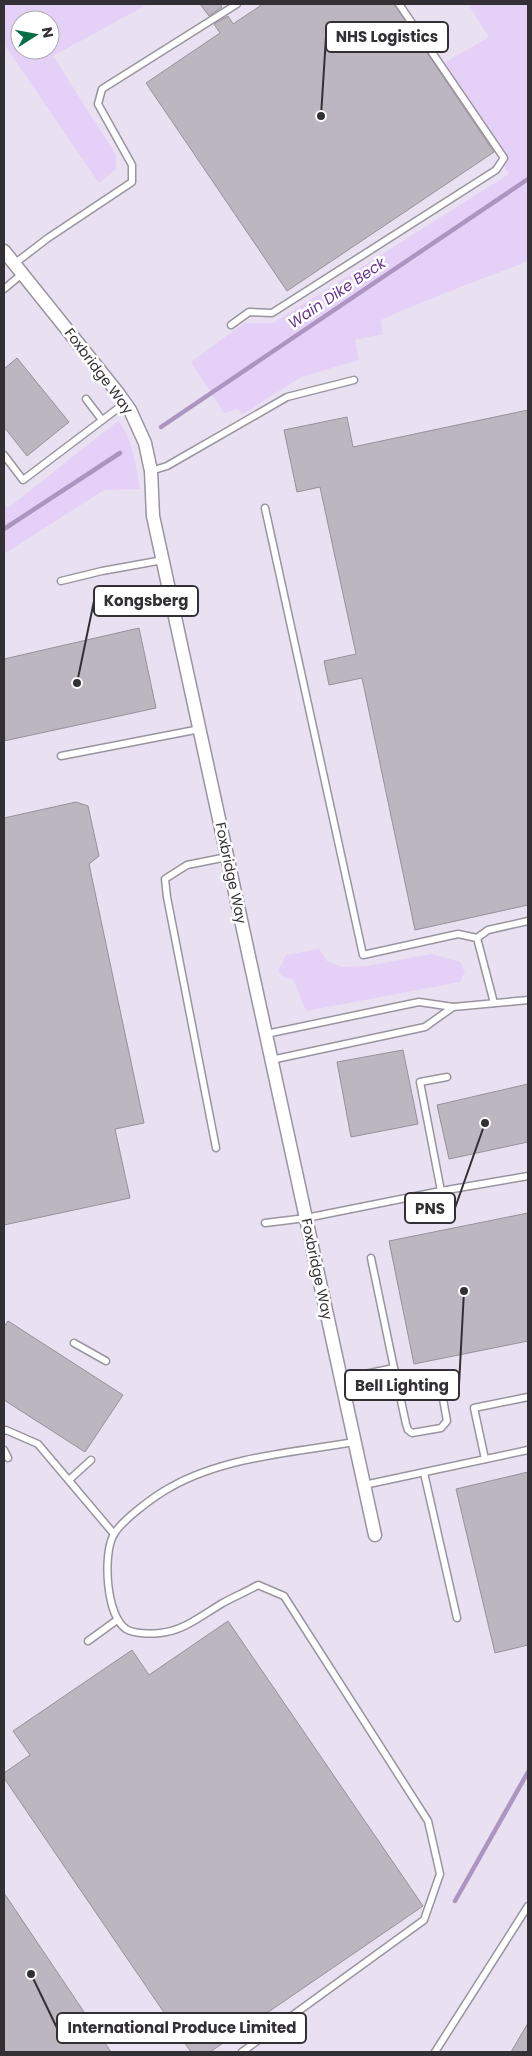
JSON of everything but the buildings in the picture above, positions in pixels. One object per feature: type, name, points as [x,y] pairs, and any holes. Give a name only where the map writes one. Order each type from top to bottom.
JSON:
[{"type":"street","name":"Foxbridge Way","points":[[4,251],[125,403],[138,425],[145,443],[151,471],[154,516],[163,560],[375,1535]]},
{"type":"lane","points":[[4,289],[18,269],[48,238],[132,182],[132,165],[98,104],[102,89],[237,4]]},
{"type":"lane","points":[[231,325],[249,312],[272,313],[496,170],[504,158],[399,4]]},
{"type":"lane","points":[[151,471],[167,466],[288,397],[354,380]]},
{"type":"lane","points":[[86,399],[102,420]]},
{"type":"lane","points":[[4,455],[23,480],[125,403]]},
{"type":"lane","points":[[265,508],[364,955],[458,934],[477,938],[488,930],[528,920]]},
{"type":"lane","points":[[61,581],[102,571],[163,560]]},
{"type":"lane","points":[[61,756],[200,729]]},
{"type":"lane","points":[[216,1148],[165,879],[187,865],[227,857]]},
{"type":"lane","points":[[477,938],[494,1003]]},
{"type":"lane","points":[[266,1034],[419,1002],[453,1007],[528,1000]]},
{"type":"lane","points":[[271,1060],[425,1027],[453,1007]]},
{"type":"lane","points":[[441,1191],[420,1082],[446,1077]]},
{"type":"lane","points":[[265,1223],[306,1218],[528,1176]]},
{"type":"lane","points":[[372,1258],[398,1389],[408,1430],[412,1432],[442,1428],[445,1425],[447,1421],[442,1388],[438,1384],[398,1389]]},
{"type":"lane","points":[[74,1343],[106,1361]]},
{"type":"lane","points":[[341,1379],[394,1368]]},
{"type":"lane","points":[[485,1460],[474,1408],[528,1397]]},
{"type":"lane","points":[[4,1432],[6,1430],[38,1444],[114,1534]]},
{"type":"lane","points":[[242,2052],[424,1920],[440,1874],[428,1821],[284,1596],[258,1585],[179,1630],[159,1634],[127,1630],[117,1620],[110,1595],[107,1568],[108,1550],[114,1534],[142,1506],[170,1487],[194,1476],[223,1466],[250,1460],[354,1442]]},
{"type":"lane","points":[[4,1450],[8,1458]]},
{"type":"lane","points":[[364,1485],[528,1450]]},
{"type":"lane","points":[[69,1480],[92,1460]]},
{"type":"lane","points":[[424,1472],[457,1618]]},
{"type":"lane","points":[[88,1641],[117,1620]]},
{"type":"lane","points":[[435,2052],[528,1906]]},
{"type":"shaded area","points":[[4,4],[528,4],[528,2052],[4,2052]]},
{"type":"shaded area","points":[[4,4],[148,4],[60,52],[60,10],[10,10],[10,53],[4,44]]},
{"type":"shaded area","points":[[468,4],[528,4],[528,261],[436,296],[381,320],[383,334],[355,340],[359,360],[301,377],[243,414],[237,409],[224,413],[191,362],[244,323],[273,323],[509,174],[441,65],[489,37]]},
{"type":"shaded area","points":[[15,60],[56,60],[116,155],[116,169],[99,183]]},
{"type":"shaded area","points":[[118,421],[130,444],[140,489],[104,490],[4,554],[4,504],[8,508]]},
{"type":"shaded area","points":[[319,949],[327,961],[341,967],[368,966],[431,954],[460,962],[465,971],[460,982],[306,1011],[293,979],[283,977],[278,971],[286,955]]},
{"type":"waterway","name":"Wain Dike Beck","points":[[161,427],[528,179]]},
{"type":"waterway","name":"Wain Dike Beck","points":[[4,529],[120,453]]},
{"type":"waterway","points":[[455,1901],[528,1772]]},
{"type":"place","name":"NHS Logistics","points":[[321,116]]},
{"type":"place","name":"Kongsberg","points":[[77,683]]},
{"type":"place","name":"PNS","points":[[485,1123]]},
{"type":"place","name":"Bell Lighting","points":[[464,1291]]},
{"type":"place","name":"International Produce Limited","points":[[31,1974]]}]
